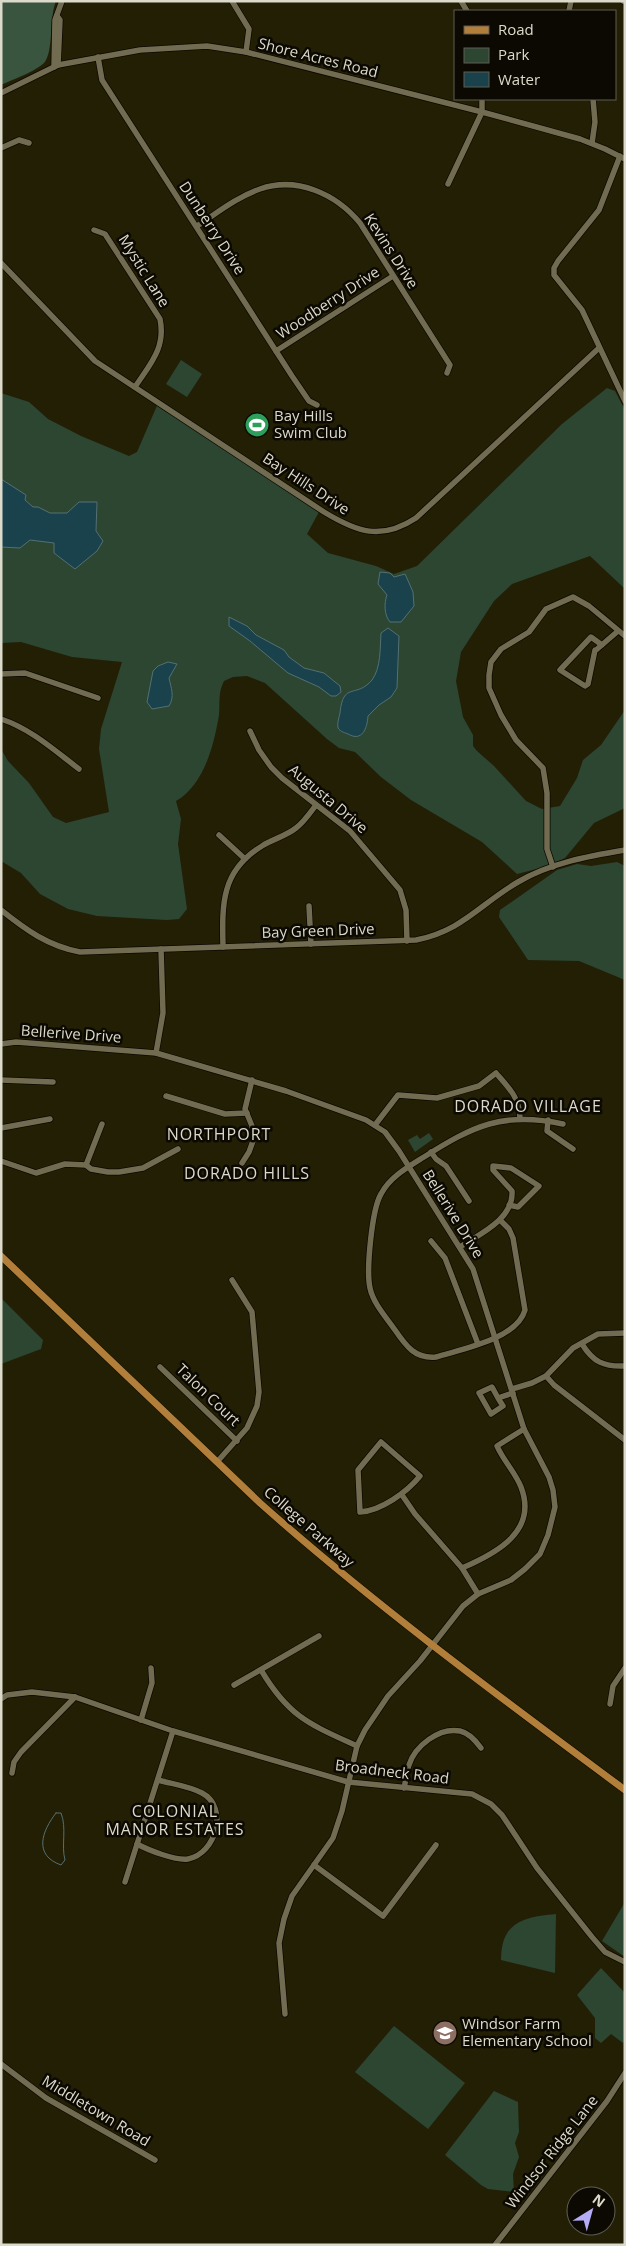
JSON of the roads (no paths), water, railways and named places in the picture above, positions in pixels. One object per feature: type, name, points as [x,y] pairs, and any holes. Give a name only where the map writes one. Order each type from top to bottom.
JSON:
[{"type":"main road","name":"College Parkway","points":[[1,1256],[292,1532],[432,1646],[625,1790]]},
{"type":"street","points":[[56,66],[53,38],[55,20],[62,1]]},
{"type":"street","points":[[232,1],[249,29],[246,52]]},
{"type":"street","name":"Shore Acres Road","points":[[1,92],[56,66],[148,49],[207,46],[246,52],[482,112],[592,143],[622,158]]},
{"type":"street","name":"Dunberry Drive","points":[[98,57],[102,80],[309,402],[317,405]]},
{"type":"street","points":[[448,184],[482,112],[482,100]]},
{"type":"street","points":[[592,143],[595,122],[593,100]]},
{"type":"street","points":[[1,148],[19,140],[29,143]]},
{"type":"street","points":[[622,158],[599,210],[554,268],[557,281],[572,295],[582,310],[625,401]]},
{"type":"street","name":"Kevins Drive","points":[[197,226],[234,202],[260,189],[282,185],[311,189],[331,197],[351,212],[450,365],[448,373]]},
{"type":"street","name":"Mystic Lane","points":[[94,230],[105,234],[160,319],[163,333],[160,348],[135,387]]},
{"type":"street","name":"Bay Hills Drive","points":[[1,263],[95,361],[344,524],[357,529],[378,533],[396,528],[416,518],[599,348]]},
{"type":"street","name":"Woodberry Drive","points":[[276,351],[393,276]]},
{"type":"street","points":[[552,867],[547,850],[547,793],[543,768],[516,740],[501,716],[490,688],[489,675],[492,662],[501,649],[529,632],[546,609],[573,597],[589,606],[625,636]]},
{"type":"street","points":[[602,645],[591,637],[560,670],[585,686],[588,684],[595,650],[602,645],[618,631]]},
{"type":"street","points":[[1,674],[25,673],[98,698]]},
{"type":"street","points":[[1,719],[13,723],[38,737],[79,769]]},
{"type":"street","name":"Augusta Drive","points":[[250,731],[259,750],[271,767],[359,839],[400,890],[406,910],[407,941]]},
{"type":"street","points":[[223,947],[222,912],[225,894],[233,875],[245,859],[263,845],[297,828],[316,805]]},
{"type":"street","points":[[219,835],[245,859]]},
{"type":"street","name":"Bay Green Drive","points":[[1,910],[40,939],[61,948],[95,952],[161,948],[407,941],[446,932],[460,924],[509,887],[529,876],[576,860],[625,850]]},
{"type":"street","points":[[309,906],[312,944]]},
{"type":"street","points":[[156,1053],[163,1013],[161,948]]},
{"type":"street","name":"Bellerive Drive","points":[[1,1044],[16,1042],[156,1053],[252,1080],[307,1098],[374,1125],[389,1137],[476,1274],[524,1429],[554,1490],[555,1507],[548,1535],[540,1554],[511,1580],[478,1594],[464,1606],[378,1708],[357,1746],[342,1811],[333,1838],[292,1896],[279,1943],[285,2014]]},
{"type":"street","points":[[374,1125],[398,1095],[437,1098],[479,1086],[496,1073],[517,1100],[520,1106],[520,1119]]},
{"type":"street","points":[[1,1080],[53,1082]]},
{"type":"street","points":[[242,1163],[253,1142],[252,1126],[245,1104],[252,1080]]},
{"type":"street","points":[[166,1096],[225,1114],[247,1113]]},
{"type":"street","points":[[500,1220],[509,1229],[513,1238],[525,1310],[515,1326],[496,1338],[436,1357],[428,1358],[415,1354],[404,1343],[380,1308],[370,1289],[372,1229],[376,1204],[388,1184],[431,1152],[475,1128],[497,1121],[520,1119],[548,1120],[563,1124]]},
{"type":"street","points":[[1,1128],[50,1120]]},
{"type":"street","points":[[548,1120],[547,1131],[573,1149]]},
{"type":"street","points":[[86,1165],[102,1124]]},
{"type":"street","points":[[1,1161],[36,1173],[65,1164],[86,1165],[91,1170],[108,1172],[132,1171],[153,1164],[178,1149]]},
{"type":"street","points":[[431,1152],[436,1159],[446,1166],[469,1201]]},
{"type":"street","points":[[460,1247],[500,1220],[509,1205],[512,1191],[493,1170],[494,1166],[511,1168],[539,1186],[518,1207],[509,1205]]},
{"type":"street","points":[[431,1241],[445,1258],[478,1344]]},
{"type":"street","points":[[217,1462],[237,1441],[253,1417],[259,1392],[252,1312],[232,1280]]},
{"type":"street","points":[[498,1398],[546,1376],[573,1348],[598,1334],[625,1333]]},
{"type":"street","points":[[582,1344],[594,1361],[603,1365],[625,1366]]},
{"type":"street","name":"Talon Court","points":[[160,1367],[237,1441]]},
{"type":"street","points":[[546,1376],[554,1385],[625,1440]]},
{"type":"street","points":[[492,1387],[498,1398],[503,1406],[491,1414],[479,1393],[492,1387]]},
{"type":"street","points":[[462,1568],[500,1548],[512,1538],[519,1528],[522,1520],[524,1496],[520,1484],[497,1446],[524,1429]]},
{"type":"street","points":[[381,1442],[420,1476],[402,1495],[360,1512],[358,1470],[381,1442]]},
{"type":"street","points":[[402,1495],[415,1514],[462,1568],[478,1594]]},
{"type":"street","points":[[234,1685],[319,1636]]},
{"type":"street","points":[[141,1720],[152,1683],[151,1668]]},
{"type":"street","points":[[610,1704],[613,1686],[625,1668]]},
{"type":"street","points":[[261,1670],[273,1690],[293,1712],[312,1725],[357,1746]]},
{"type":"street","name":"Broadneck Road","points":[[1,1699],[8,1695],[32,1692],[75,1697],[173,1731],[348,1782],[472,1794],[491,1804],[502,1815],[537,1868],[592,1938],[605,1952],[625,1962]]},
{"type":"street","points":[[12,1773],[14,1762],[21,1752],[75,1697]]},
{"type":"street","points":[[125,1882],[173,1731]]},
{"type":"street","points":[[404,1788],[409,1765],[416,1751],[435,1736],[446,1732],[461,1731],[473,1737],[481,1748]]},
{"type":"street","points":[[137,1844],[183,1859],[201,1854],[210,1845],[218,1820],[212,1801],[202,1793],[158,1780]]},
{"type":"street","points":[[314,1865],[383,1916],[436,1845]]},
{"type":"street","name":"Middletown Road","points":[[1,2064],[46,2098],[155,2160]]},
{"type":"street","name":"Windsor Ridge Lane","points":[[495,2245],[607,2102],[625,2073]]},
{"type":"water","points":[[1,479],[26,495],[25,500],[33,507],[38,507],[50,513],[67,513],[79,502],[97,502],[96,531],[103,541],[97,551],[75,569],[54,553],[54,543],[30,540],[20,548],[1,547]]},
{"type":"water","points":[[380,572],[390,573],[394,577],[405,574],[413,592],[414,606],[401,622],[390,622],[387,616],[385,605],[387,595],[378,584]]},
{"type":"water","points":[[229,617],[247,626],[256,635],[284,650],[289,657],[304,668],[324,673],[340,686],[341,692],[336,696],[331,696],[319,687],[288,673],[229,626]]},
{"type":"water","points":[[388,628],[399,636],[397,688],[391,697],[368,716],[363,733],[353,736],[342,732],[338,728],[338,722],[344,697],[366,686],[372,680],[379,664],[381,633]]},
{"type":"water","points":[[168,662],[177,664],[169,678],[172,692],[171,702],[169,706],[152,709],[147,702],[153,671],[158,666]]},
{"type":"waterway","points":[[56,1813],[61,1813],[64,1825],[65,1860],[61,1865],[52,1861],[43,1849],[44,1835],[56,1813]]},
{"type":"place","name":"Bay Hills Swim Club","points":[[257,425]]},
{"type":"place","name":"Windsor Farm Elementary School","points":[[445,2033]]},
{"type":"district","name":"DORADO VILLAGE","points":[[528,1106]]},
{"type":"district","name":"NORTHPORT","points":[[219,1134]]},
{"type":"district","name":"DORADO HILLS","points":[[247,1173]]},
{"type":"district","name":"COLONIAL MANOR ESTATES","points":[[175,1820]]}]
